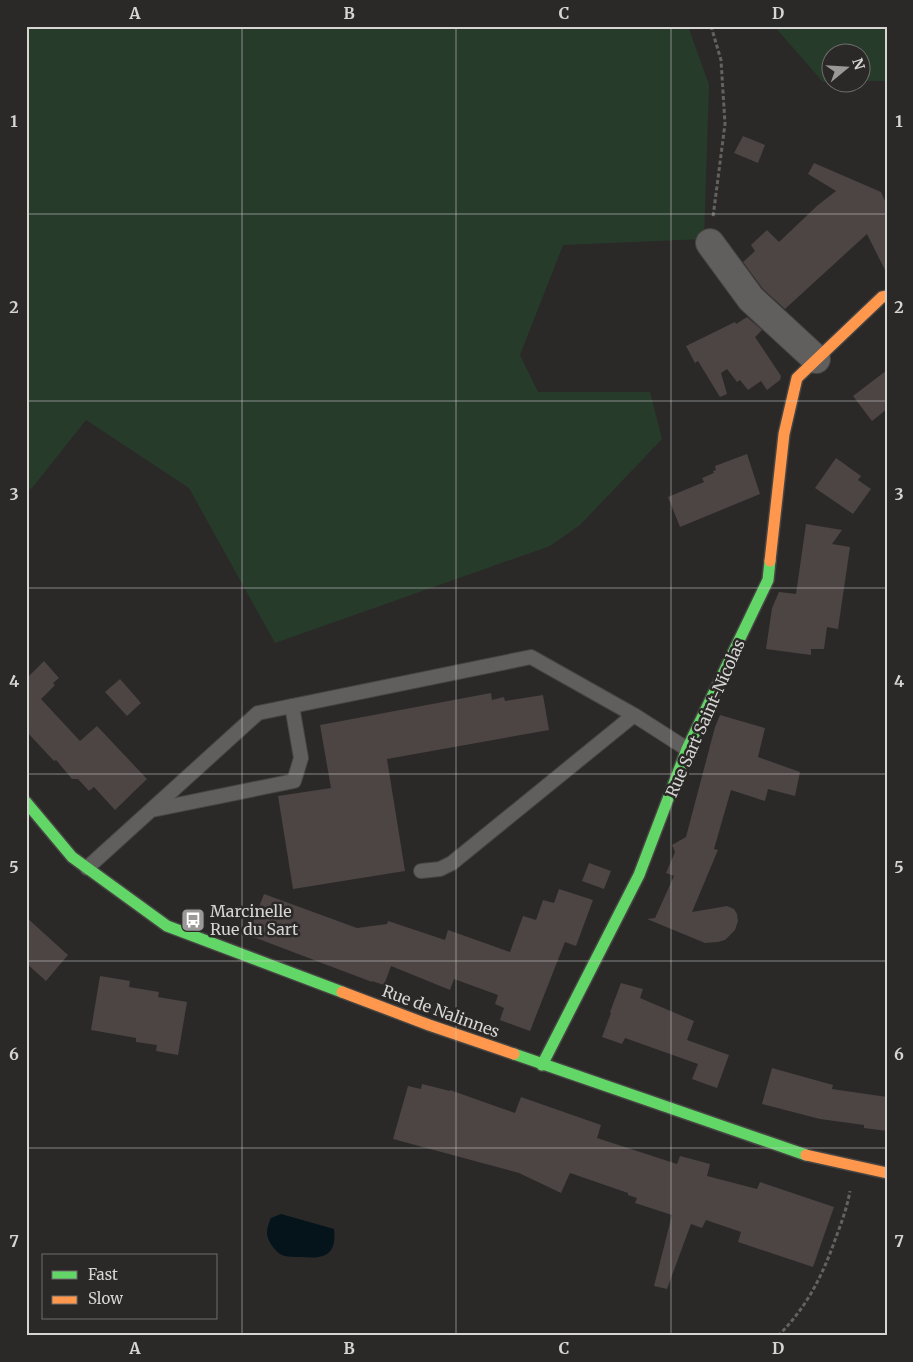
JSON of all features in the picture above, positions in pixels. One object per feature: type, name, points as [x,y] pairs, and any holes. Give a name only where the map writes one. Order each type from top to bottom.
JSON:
[{"type":"street","points":[[710,243],[751,299],[816,359]]},
{"type":"street","name":"Rue Sart Saint-Nicolas","points":[[542,1065],[639,875],[687,749],[768,580],[784,434],[797,378],[882,297],[887,296]]},
{"type":"street","name":"Rue de Nalinnes","points":[[26,802],[72,857],[167,926],[429,1026],[542,1065],[805,1155],[887,1173]]},
{"type":"lane","points":[[87,868],[258,713],[531,657],[634,715],[687,749]]},
{"type":"lane","points":[[151,810],[294,781],[301,758],[292,706]]},
{"type":"lane","points":[[420,871],[440,869],[452,863],[634,715]]},
{"type":"path","points":[[710,243],[725,124],[721,60],[711,26]]},
{"type":"path","points":[[778,1336],[804,1306],[820,1278],[848,1200],[856,1166]]},
{"type":"green space","points":[[26,26],[688,26],[709,85],[704,239],[563,245],[520,355],[538,392],[650,392],[662,439],[580,525],[550,546],[275,643],[189,488],[86,420],[32,488],[26,490]]},
{"type":"green space","points":[[774,26],[887,26],[887,81],[870,81],[870,42],[820,42],[820,79]]},
{"type":"shaded area","points":[[281,1214],[334,1229],[331,1250],[327,1254],[316,1257],[289,1257],[279,1253],[274,1249],[267,1233],[271,1218]]},
{"type":"building","points":[[743,136],[765,145],[758,163],[734,153]]},
{"type":"building","points":[[814,163],[881,192],[887,205],[887,274],[867,234],[785,309],[763,289],[743,262],[755,251],[751,245],[767,230],[779,242],[818,205],[836,191],[808,174]]},
{"type":"building","points":[[747,317],[762,330],[755,337],[781,376],[780,380],[767,390],[761,381],[748,390],[740,380],[737,382],[727,369],[721,373],[727,394],[720,397],[698,361],[695,363],[686,346],[735,322],[736,324]]},
{"type":"building","points":[[887,370],[887,409],[872,421],[853,396]]},
{"type":"building","points":[[747,454],[760,494],[680,527],[668,497],[704,482],[702,478],[714,473],[713,471],[716,470],[715,466]]},
{"type":"building","points":[[836,458],[861,476],[858,480],[871,489],[853,514],[815,488]]},
{"type":"building","points":[[806,524],[842,530],[832,544],[850,547],[838,629],[827,627],[824,649],[811,649],[811,655],[766,649],[772,608],[779,592],[796,594]]},
{"type":"building","points":[[44,661],[59,678],[53,683],[55,685],[41,699],[80,741],[97,726],[147,779],[115,810],[94,787],[89,791],[78,779],[72,779],[56,760],[54,761],[26,731],[26,679]]},
{"type":"building","points":[[120,679],[141,703],[127,716],[105,692]]},
{"type":"building","points":[[491,693],[492,700],[504,697],[505,701],[543,695],[549,730],[387,759],[405,871],[293,889],[278,796],[331,788],[320,725]]},
{"type":"building","points":[[720,715],[765,728],[758,757],[800,772],[795,796],[768,789],[765,801],[731,790],[714,849],[718,850],[692,912],[727,906],[734,909],[738,921],[735,930],[725,940],[705,943],[647,919],[655,918],[674,876],[666,873],[675,852],[672,845],[686,837],[715,727]]},
{"type":"building","points":[[589,863],[611,871],[604,889],[582,881]]},
{"type":"building","points":[[559,889],[593,900],[576,946],[565,942],[530,1031],[500,1020],[504,1008],[495,1004],[498,995],[454,979],[450,990],[391,966],[384,985],[248,935],[264,894],[357,928],[387,924],[388,921],[445,940],[448,930],[510,952],[523,916],[536,920],[543,900],[554,903]]},
{"type":"building","points":[[26,917],[68,955],[46,981],[26,963]]},
{"type":"building","points":[[100,976],[130,981],[129,987],[159,992],[158,997],[187,1002],[178,1055],[156,1051],[157,1045],[136,1042],[136,1038],[91,1030]]},
{"type":"building","points":[[621,983],[643,989],[640,998],[694,1021],[687,1040],[729,1055],[717,1088],[692,1079],[698,1064],[625,1038],[622,1044],[602,1037]]},
{"type":"building","points":[[772,1068],[833,1085],[832,1089],[887,1097],[887,1131],[864,1128],[864,1125],[820,1119],[762,1104]]},
{"type":"building","points":[[422,1084],[450,1090],[515,1113],[521,1097],[601,1125],[597,1138],[677,1164],[680,1156],[710,1164],[707,1176],[757,1189],[760,1182],[834,1207],[813,1267],[738,1242],[741,1232],[706,1220],[702,1228],[691,1224],[667,1289],[654,1286],[672,1215],[635,1203],[637,1198],[628,1195],[628,1193],[570,1173],[561,1193],[519,1173],[393,1139],[408,1086],[421,1089]]},
{"type":"traffic: fast","points":[[542,1065],[639,875],[687,749],[768,580],[770,561]]},
{"type":"traffic: fast","points":[[26,802],[72,857],[167,926],[342,992]]},
{"type":"traffic: fast","points":[[514,1054],[806,1155]]},
{"type":"traffic: slow","points":[[770,561],[784,434],[797,378],[882,297],[887,296]]},
{"type":"traffic: slow","points":[[342,992],[429,1025],[514,1054]]},
{"type":"traffic: slow","points":[[806,1155],[887,1173]]},
{"type":"place","name":"Marcinelle Rue du Sart","points":[[193,920]]}]
